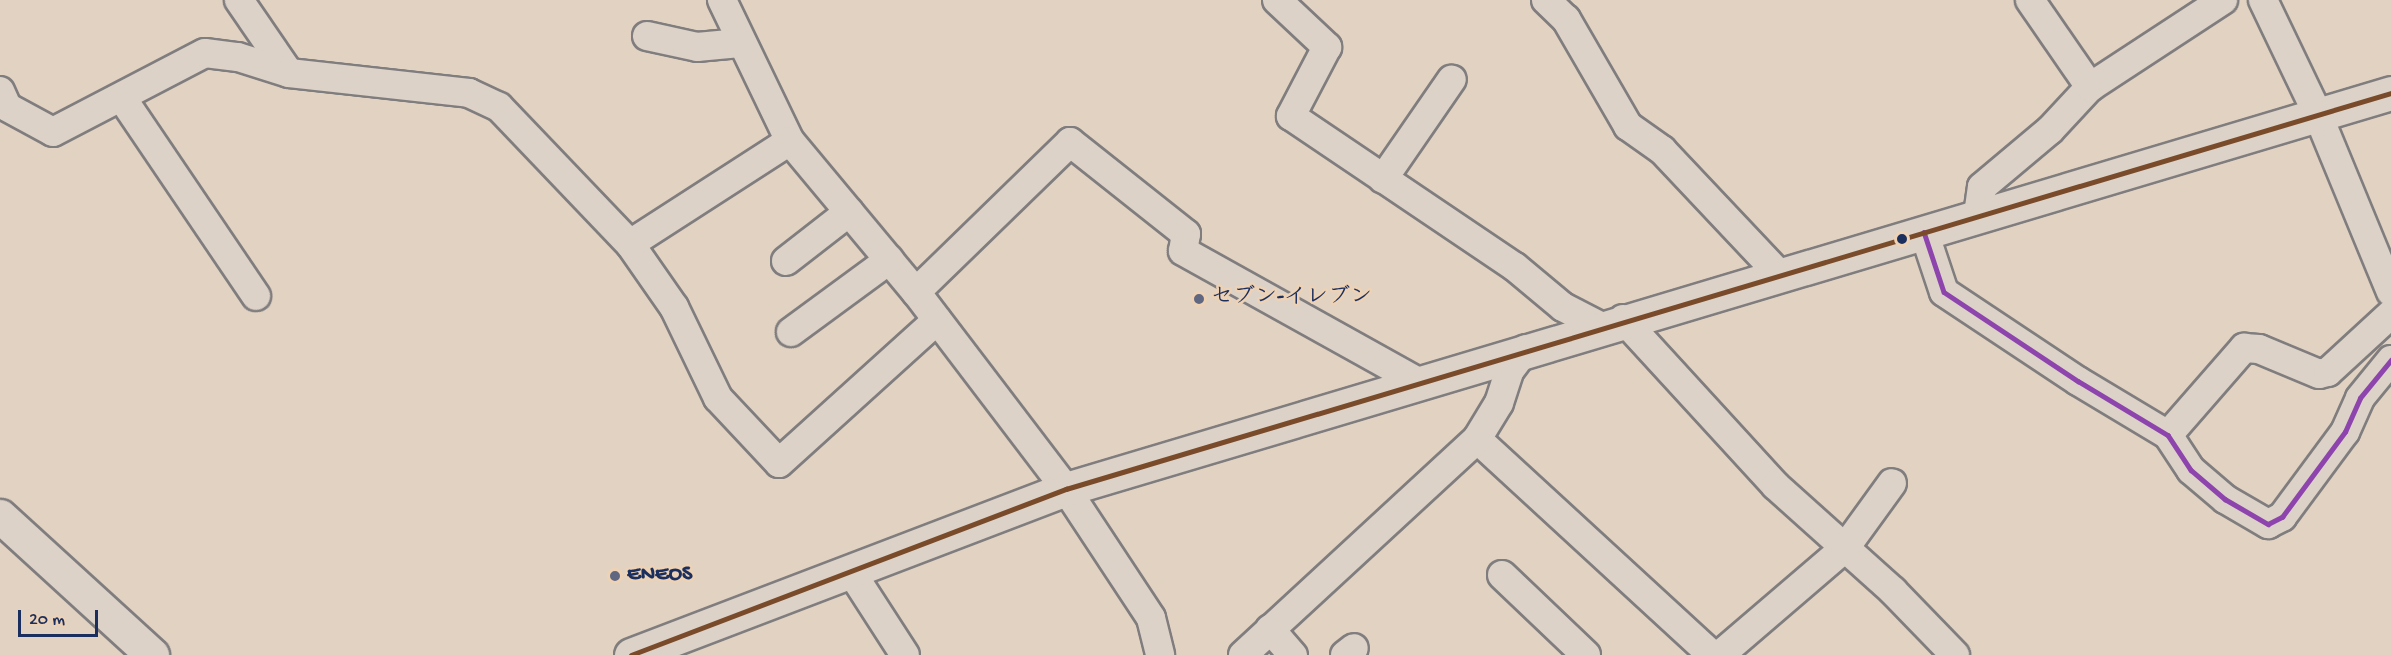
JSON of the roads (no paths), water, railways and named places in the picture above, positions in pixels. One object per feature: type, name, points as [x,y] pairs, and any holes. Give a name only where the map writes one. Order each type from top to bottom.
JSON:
[{"type":"main road","points":[[631,655],[1066,489],[1611,323],[2391,93]]},
{"type":"main road","points":[[1,519],[152,655]]},
{"type":"street","points":[[239,0],[289,73]]},
{"type":"street","points":[[722,0],[740,43],[790,141],[916,292],[1066,489],[1151,618],[1160,655]]},
{"type":"street","points":[[1277,0],[1327,47],[1291,117],[1515,267],[1563,307],[1611,323],[1776,486],[1845,548],[1955,655]]},
{"type":"street","points":[[1546,0],[1566,19],[1628,126],[1662,150],[1779,274]]},
{"type":"street","points":[[2030,0],[2090,87]]},
{"type":"street","points":[[1978,215],[1982,187],[2050,130],[2090,87],[2223,0]]},
{"type":"street","points":[[2263,0],[2319,114],[2391,292]]},
{"type":"street","points":[[647,36],[697,47],[740,43]]},
{"type":"street","points":[[0,92],[7,107],[52,132],[122,98],[205,53],[238,57],[289,73],[469,93],[499,107],[630,244],[674,307],[718,398],[779,463],[937,320]]},
{"type":"street","points":[[1383,179],[1452,79]]},
{"type":"street","points":[[122,98],[255,296]]},
{"type":"street","points":[[630,244],[790,141]]},
{"type":"street","points":[[916,292],[1070,142],[1186,234],[1183,251],[1418,382]]},
{"type":"street","points":[[786,261],[849,212]]},
{"type":"street","points":[[1924,232],[1944,292],[2078,381],[2168,435],[2190,470],[2225,499],[2268,524],[2282,518],[2345,432],[2360,398],[2391,360]]},
{"type":"street","points":[[791,332],[889,260]]},
{"type":"street","points":[[2168,435],[2244,348],[2259,349],[2319,374],[2328,372],[2391,314]]},
{"type":"street","points":[[1243,655],[1477,439],[1499,403],[1510,370],[1526,349]]},
{"type":"street","points":[[1477,439],[1712,655]]},
{"type":"street","points":[[1720,655],[1845,548],[1892,483]]},
{"type":"street","points":[[850,570],[905,655]]},
{"type":"street","points":[[1502,575],[1586,655]]},
{"type":"street","points":[[1270,629],[1293,655]]},
{"type":"place","name":"セブン-イレブン","points":[[1199,299]]},
{"type":"place","name":"ENEOS","points":[[615,576]]}]
